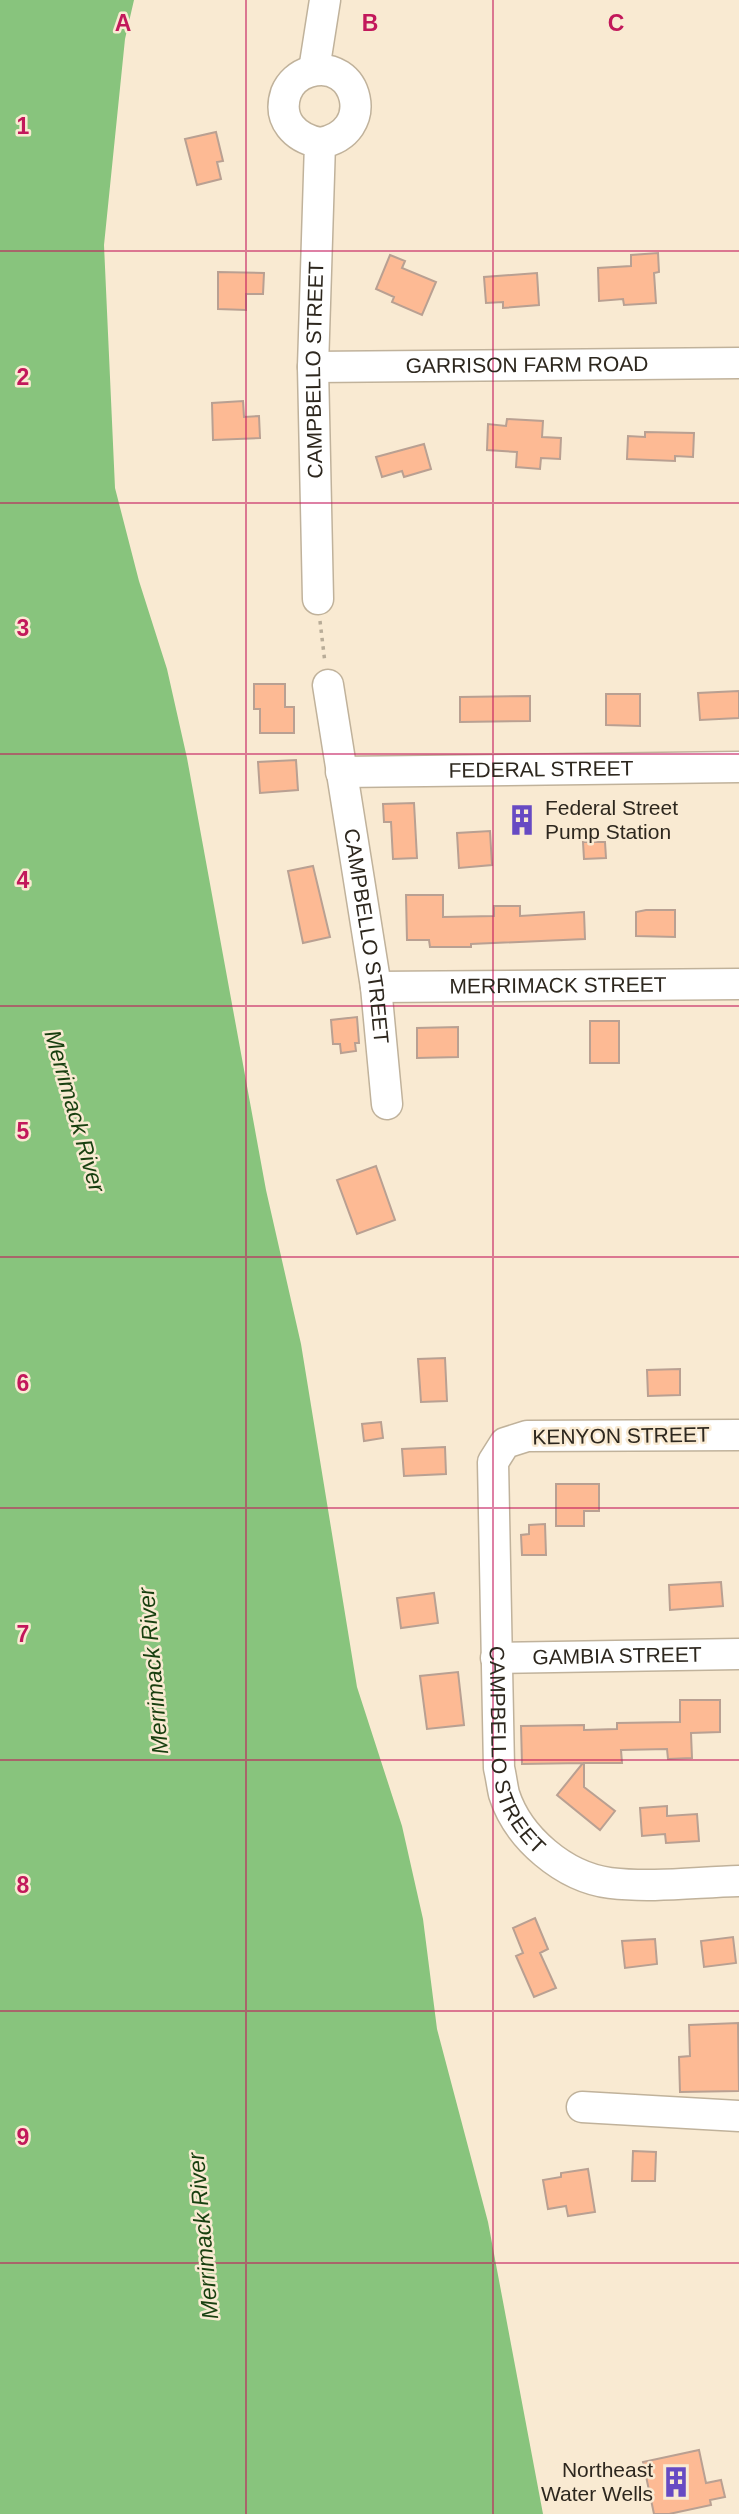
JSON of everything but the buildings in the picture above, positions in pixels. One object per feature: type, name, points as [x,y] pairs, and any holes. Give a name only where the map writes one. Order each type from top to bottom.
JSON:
[{"type":"street","points":[[314,70],[324,9]]},
{"type":"street","points":[[314,70],[328,70],[348,82],[354,92],[356,106],[354,119],[346,132],[332,141],[320,143],[307,140],[290,127],[284,104],[287,90],[293,81],[314,70]]},
{"type":"street","name":"CAMPBELLO STREET","points":[[318,598],[313,367],[320,143]]},
{"type":"street","name":"GARRISON FARM ROAD","points":[[313,367],[739,363]]},
{"type":"street","name":"CAMPBELLO STREET","points":[[328,685],[376,988],[387,1104]]},
{"type":"street","name":"FEDERAL STREET","points":[[341,772],[739,767]]},
{"type":"street","name":"MERRIMACK STREET","points":[[376,988],[739,985]]},
{"type":"street","name":"KENYON STREET","points":[[505,1443],[527,1436],[739,1435]]},
{"type":"street","name":"CAMPBELLO STREET","points":[[505,1443],[493,1462],[499,1768],[505,1795],[519,1824],[536,1845],[556,1861],[582,1874],[608,1882],[646,1885],[739,1881]]},
{"type":"street","name":"GAMBIA STREET","points":[[496,1658],[739,1654]]},
{"type":"street","points":[[582,2107],[739,2116]]},
{"type":"path","points":[[318,598],[328,685]]},
{"type":"water","name":"Merrimack River","points":[[0,0],[134,0],[125,39],[104,245],[115,488],[139,581],[167,669],[187,758],[266,1190],[301,1344],[357,1687],[402,1826],[423,1919],[437,2029],[488,2222],[543,2514],[0,2514]]},
{"type":"place","name":"Federal Street Pump Station","points":[[522,820]]},
{"type":"place","name":"Northeast Water Wells","points":[[676,2482]]}]
